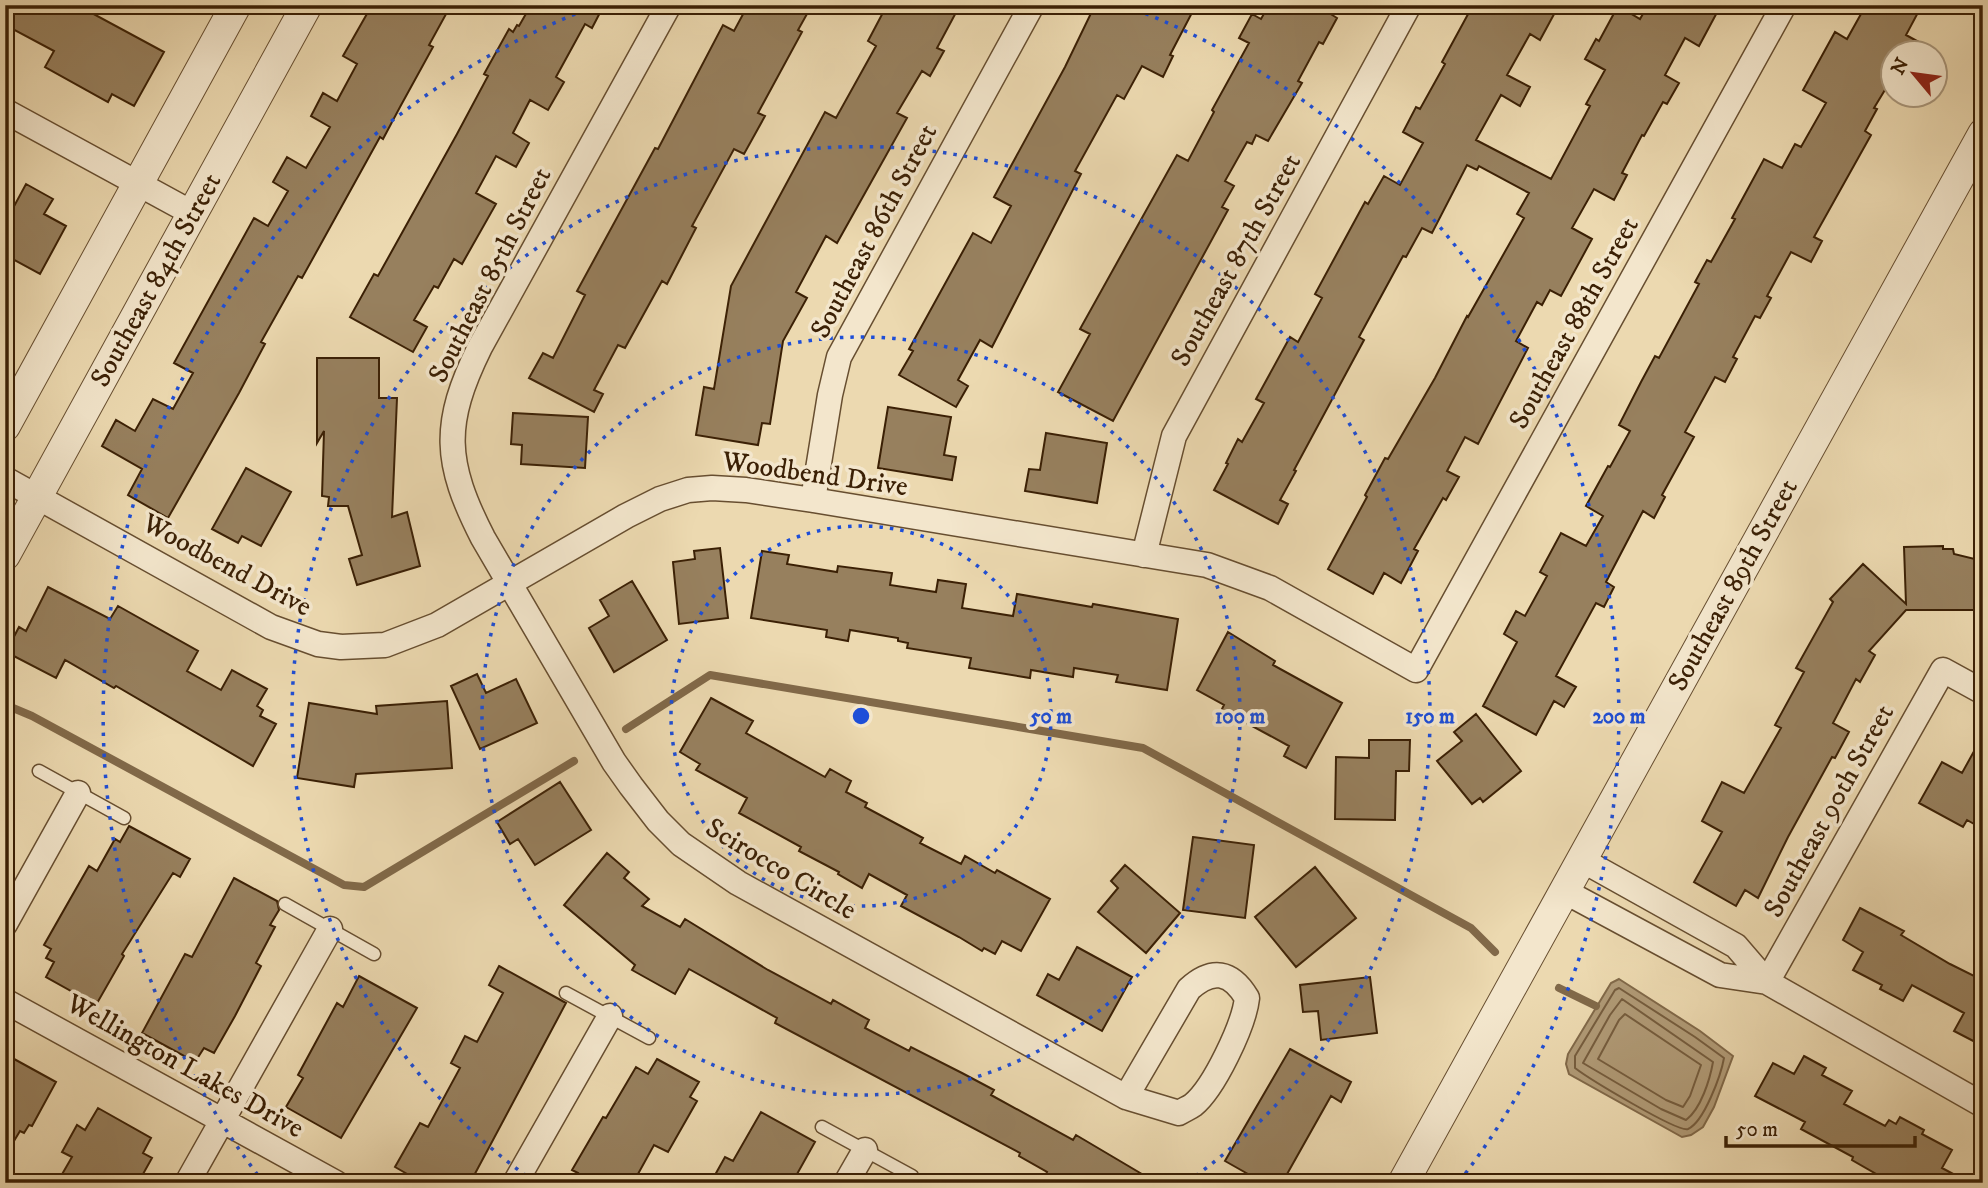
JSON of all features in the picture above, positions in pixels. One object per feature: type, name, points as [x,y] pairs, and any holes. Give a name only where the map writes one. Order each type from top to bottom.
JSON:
[{"type":"street","points":[[5,426],[236,5]]},
{"type":"street","name":"Southeast 84th Street","points":[[5,555],[307,5]]},
{"type":"street","name":"Southeast 85th Street","points":[[509,583],[466,505],[457,482],[452,432],[462,386],[480,346],[669,5]]},
{"type":"street","name":"Southeast 86th Street","points":[[813,500],[839,357],[1032,5]]},
{"type":"street","name":"Southeast 87th Street","points":[[1144,555],[1174,436],[1409,5]]},
{"type":"street","name":"Southeast 88th Street","points":[[1416,670],[1784,5]]},
{"type":"street","points":[[5,111],[192,214]]},
{"type":"street","name":"Southeast 89th Street","points":[[1403,1183],[1983,134]]},
{"type":"street","name":"Woodbend Drive","points":[[5,479],[271,627],[318,644],[341,648],[385,645],[410,637],[437,625],[660,499],[688,490],[712,488],[813,500],[1207,565],[1270,588],[1416,670]]},
{"type":"street","name":"Scirocco Circle","points":[[509,583],[614,762],[658,821],[681,844],[738,883],[1126,1097],[1179,1113],[1193,1105],[1205,1092],[1240,1028],[1247,998],[1240,987],[1221,975],[1212,975],[1201,979],[1189,989],[1126,1097]]},
{"type":"street","name":"Southeast 90th Street","points":[[1767,982],[1943,670],[1983,692]]},
{"type":"street","points":[[5,924],[78,793]]},
{"type":"street","points":[[1582,860],[1736,946],[1767,982],[1983,1105]]},
{"type":"street","points":[[1564,891],[1720,975],[1767,982]]},
{"type":"street","points":[[187,1183],[330,929]]},
{"type":"street","name":"Wellington Lakes Drive","points":[[5,1001],[336,1183]]},
{"type":"street","points":[[515,1183],[610,1016]]},
{"type":"street","points":[[846,1183],[865,1150]]},
{"type":"lane","points":[[39,771],[124,818]]},
{"type":"lane","points":[[285,904],[374,954]]},
{"type":"lane","points":[[566,993],[649,1038]]},
{"type":"lane","points":[[822,1128],[912,1176]]},
{"type":"water","points":[[1619,979],[1700,1031],[1733,1056],[1714,1107],[1703,1127],[1691,1135],[1682,1137],[1569,1074],[1566,1064],[1568,1054],[1611,983]]},
{"type":"building","points":[[5,5],[77,5],[164,52],[134,106],[112,94],[108,102],[45,67],[54,51],[5,25]]},
{"type":"building","points":[[372,5],[451,5],[429,45],[433,47],[383,139],[380,137],[302,278],[298,276],[261,342],[265,344],[239,393],[168,518],[128,495],[142,469],[102,446],[116,420],[135,431],[153,399],[173,409],[193,373],[174,363],[254,218],[268,226],[288,191],[273,182],[287,157],[306,168],[330,127],[311,116],[323,93],[337,101],[357,64],[343,56]]},
{"type":"building","points":[[531,5],[604,5],[592,28],[585,24],[556,77],[564,82],[548,110],[530,100],[513,133],[529,143],[516,167],[496,156],[476,193],[496,204],[462,264],[454,259],[438,288],[434,286],[414,320],[427,327],[413,352],[350,317],[374,274],[378,276],[457,134],[488,76],[484,74],[509,29],[513,32],[517,25],[519,26]]},
{"type":"building","points":[[748,5],[812,5],[798,30],[802,32],[758,113],[765,116],[744,154],[734,149],[692,226],[696,228],[667,284],[662,281],[625,348],[618,345],[594,390],[603,394],[594,412],[529,378],[543,353],[553,358],[585,295],[577,291],[655,148],[658,149],[723,25],[734,31]]},
{"type":"building","points":[[887,5],[960,5],[937,48],[944,51],[930,76],[922,71],[897,113],[907,118],[837,243],[826,236],[796,292],[807,298],[783,341],[770,424],[762,423],[758,445],[696,435],[704,387],[714,389],[731,286],[825,112],[836,118],[876,46],[868,41]]},
{"type":"building","points":[[1095,5],[1196,5],[1170,55],[1173,56],[1163,77],[1142,66],[1124,99],[1117,95],[1075,171],[1081,174],[992,347],[980,340],[958,380],[968,386],[956,407],[899,375],[913,351],[909,349],[973,233],[991,243],[1011,206],[994,197],[1065,67]]},
{"type":"building","points":[[1269,5],[1333,5],[1329,13],[1337,18],[1323,44],[1319,42],[1298,81],[1302,83],[1268,141],[1256,135],[1252,144],[1247,142],[1225,181],[1234,186],[1222,207],[1228,210],[1113,421],[1058,392],[1090,334],[1080,329],[1177,155],[1188,161],[1214,112],[1212,110],[1249,43],[1239,38],[1252,14],[1261,19]]},
{"type":"building","points":[[1473,5],[1559,5],[1540,40],[1530,34],[1507,75],[1530,87],[1520,106],[1501,95],[1476,140],[1551,179],[1590,106],[1586,104],[1605,70],[1585,59],[1596,39],[1599,41],[1618,6],[1640,19],[1648,5],[1721,5],[1699,46],[1685,38],[1665,75],[1679,83],[1667,104],[1663,102],[1644,136],[1642,135],[1622,173],[1627,175],[1614,200],[1594,189],[1572,228],[1592,239],[1561,296],[1550,290],[1542,305],[1537,302],[1516,341],[1528,348],[1478,444],[1465,437],[1447,471],[1459,477],[1446,500],[1443,498],[1414,549],[1418,551],[1401,583],[1384,573],[1373,594],[1328,569],[1385,458],[1388,459],[1435,378],[1467,316],[1524,218],[1517,214],[1529,193],[1479,166],[1477,170],[1467,165],[1432,233],[1422,228],[1406,257],[1403,256],[1359,337],[1364,340],[1280,500],[1288,504],[1278,524],[1214,490],[1238,439],[1242,442],[1264,403],[1256,399],[1290,337],[1298,342],[1322,298],[1315,294],[1365,202],[1368,204],[1384,176],[1400,185],[1423,143],[1403,132],[1416,107],[1420,109],[1445,64],[1442,62]]},
{"type":"building","points":[[1866,5],[1922,5],[1906,35],[1911,38],[1880,38],[1880,98],[1865,131],[1871,135],[1814,237],[1822,241],[1811,262],[1791,252],[1767,296],[1771,298],[1760,318],[1755,316],[1733,357],[1737,359],[1725,382],[1715,377],[1685,432],[1694,437],[1662,495],[1665,497],[1654,518],[1643,511],[1606,582],[1614,587],[1604,607],[1596,603],[1556,676],[1576,687],[1564,707],[1554,701],[1536,735],[1483,706],[1517,642],[1504,634],[1516,611],[1525,616],[1547,576],[1540,572],[1561,533],[1586,546],[1603,516],[1586,506],[1630,431],[1619,425],[1641,382],[1655,356],[1659,358],[1699,284],[1695,282],[1707,260],[1711,262],[1764,159],[1782,168],[1795,144],[1801,147],[1826,103],[1803,90],[1835,32],[1847,39]]},
{"type":"building","points":[[26,184],[53,199],[44,214],[66,226],[40,274],[5,255],[5,223]]},
{"type":"building","points":[[317,358],[379,358],[379,398],[397,398],[392,517],[407,512],[420,566],[357,585],[349,559],[362,555],[348,506],[328,506],[329,497],[322,496],[324,431],[317,443]]},
{"type":"building","points":[[888,407],[951,417],[944,455],[956,457],[952,480],[878,468]]},
{"type":"building","points":[[513,413],[588,417],[585,468],[521,464],[522,445],[511,444]]},
{"type":"building","points":[[1046,433],[1107,443],[1097,503],[1025,491],[1029,469],[1040,470]]},
{"type":"building","points":[[246,468],[291,492],[261,546],[242,536],[238,543],[212,529]]},
{"type":"building","points":[[1943,546],[1943,549],[1953,549],[1954,554],[1983,561],[1983,610],[1906,610],[1869,651],[1875,655],[1860,682],[1856,679],[1833,723],[1849,732],[1835,758],[1832,757],[1788,837],[1758,898],[1745,890],[1736,906],[1694,882],[1722,832],[1702,821],[1722,782],[1744,793],[1781,728],[1775,725],[1804,672],[1796,668],[1833,602],[1830,599],[1863,564],[1906,604],[1904,547]]},
{"type":"building","points":[[720,548],[728,618],[679,624],[673,562],[695,559],[694,551]]},
{"type":"building","points":[[762,551],[789,555],[787,564],[837,572],[838,566],[892,573],[890,585],[936,592],[938,580],[966,584],[962,608],[1013,616],[1017,594],[1178,619],[1167,690],[1116,682],[1118,675],[1074,668],[1073,677],[1031,670],[1030,678],[969,668],[971,658],[907,648],[908,643],[898,641],[898,638],[850,630],[848,641],[826,637],[827,630],[751,618]]},
{"type":"building","points":[[632,581],[667,640],[614,672],[589,628],[609,616],[600,600]]},
{"type":"building","points":[[48,587],[110,619],[118,606],[198,651],[187,671],[221,690],[232,670],[267,689],[257,706],[263,710],[260,716],[276,724],[253,766],[116,686],[114,688],[65,660],[56,678],[6,652],[19,627],[26,631]]},
{"type":"building","points":[[1228,632],[1275,661],[1273,665],[1342,703],[1306,768],[1284,756],[1289,746],[1243,721],[1241,725],[1220,713],[1224,705],[1197,690]]},
{"type":"building","points":[[477,674],[486,693],[516,679],[537,723],[480,749],[451,686]]},
{"type":"building","points":[[711,698],[753,721],[746,733],[825,777],[830,769],[851,781],[846,792],[867,803],[865,807],[923,838],[920,843],[961,864],[965,856],[1050,899],[1021,951],[1002,941],[995,954],[984,948],[982,951],[901,906],[907,895],[869,874],[862,888],[838,874],[839,872],[799,851],[801,847],[739,813],[747,798],[696,770],[700,764],[680,752]]},
{"type":"building","points":[[447,701],[452,768],[356,774],[354,787],[297,778],[309,703],[377,714],[376,706]]},
{"type":"building","points":[[1476,714],[1521,771],[1483,802],[1480,798],[1472,804],[1437,761],[1462,741],[1454,732]]},
{"type":"building","points":[[1983,735],[1983,829],[1967,820],[1963,827],[1919,803],[1942,762],[1962,773]]},
{"type":"building","points":[[1369,740],[1410,740],[1409,771],[1396,771],[1395,820],[1335,819],[1336,757],[1369,758]]},
{"type":"building","points":[[560,782],[591,830],[535,865],[518,839],[510,844],[497,822]]},
{"type":"building","points":[[129,826],[190,859],[180,877],[173,873],[122,954],[124,956],[96,1005],[46,977],[54,962],[46,958],[51,949],[44,945],[89,866],[97,871],[115,839],[120,842]]},
{"type":"building","points":[[1193,837],[1254,845],[1245,918],[1183,910]]},
{"type":"building","points":[[607,853],[629,872],[624,878],[649,899],[642,906],[680,927],[685,919],[768,970],[831,1004],[833,1000],[869,1020],[865,1028],[909,1051],[911,1047],[962,1073],[994,1090],[991,1095],[1073,1140],[1076,1135],[1157,1183],[1041,1183],[1047,1172],[1019,1156],[1020,1153],[775,1023],[777,1018],[689,969],[675,994],[632,970],[635,965],[564,905]]},
{"type":"building","points":[[1125,865],[1180,913],[1146,953],[1098,912],[1118,888],[1111,881]]},
{"type":"building","points":[[1315,867],[1356,918],[1296,967],[1255,917]]},
{"type":"building","points":[[234,878],[277,901],[279,910],[270,925],[275,927],[256,963],[261,966],[235,1016],[214,1053],[204,1048],[195,1062],[142,1033],[185,954],[192,957]]},
{"type":"building","points":[[1860,908],[1904,931],[1901,935],[1950,964],[1982,980],[1983,978],[1983,1046],[1954,1031],[1964,1013],[1912,985],[1903,1001],[1880,989],[1882,985],[1853,970],[1863,952],[1843,940]]},
{"type":"building","points":[[1077,947],[1132,977],[1102,1031],[1037,995],[1048,974],[1059,980]]},
{"type":"building","points":[[499,966],[566,1003],[470,1183],[423,1183],[395,1167],[420,1123],[428,1127],[460,1068],[451,1063],[465,1036],[477,1042],[503,993],[489,985]]},
{"type":"building","points":[[359,976],[417,1008],[341,1138],[286,1107],[303,1078],[298,1075],[337,1003],[343,1007]]},
{"type":"building","points":[[1370,977],[1377,1033],[1321,1040],[1318,1011],[1303,1012],[1300,985]]},
{"type":"building","points":[[1290,1049],[1351,1082],[1341,1102],[1331,1096],[1282,1183],[1264,1183],[1225,1161]]},
{"type":"building","points":[[5,1054],[56,1082],[32,1126],[29,1125],[24,1133],[20,1131],[5,1156]]},
{"type":"building","points":[[1804,1056],[1826,1068],[1822,1075],[1852,1091],[1844,1104],[1885,1126],[1889,1120],[1896,1124],[1900,1117],[1924,1130],[1922,1134],[1952,1150],[1942,1168],[1970,1183],[1892,1183],[1852,1160],[1853,1157],[1801,1129],[1805,1122],[1755,1096],[1773,1063],[1794,1074]]},
{"type":"building","points":[[657,1059],[699,1082],[690,1097],[697,1101],[668,1152],[654,1145],[633,1183],[573,1183],[578,1173],[572,1170],[636,1067],[648,1074]]},
{"type":"building","points":[[98,1108],[151,1138],[143,1153],[152,1158],[138,1183],[57,1183],[72,1157],[62,1152],[77,1125],[85,1130]]},
{"type":"building","points":[[761,1112],[815,1142],[792,1183],[721,1183],[723,1180],[715,1175],[725,1157],[733,1161]]},
{"type":"waterway","points":[[626,729],[710,675],[1143,748],[1471,928],[1495,952]]},
{"type":"waterway","points":[[5,713],[13,708],[32,716],[344,885],[364,887],[574,761]]},
{"type":"waterway","points":[[1559,988],[1596,1006]]}]
